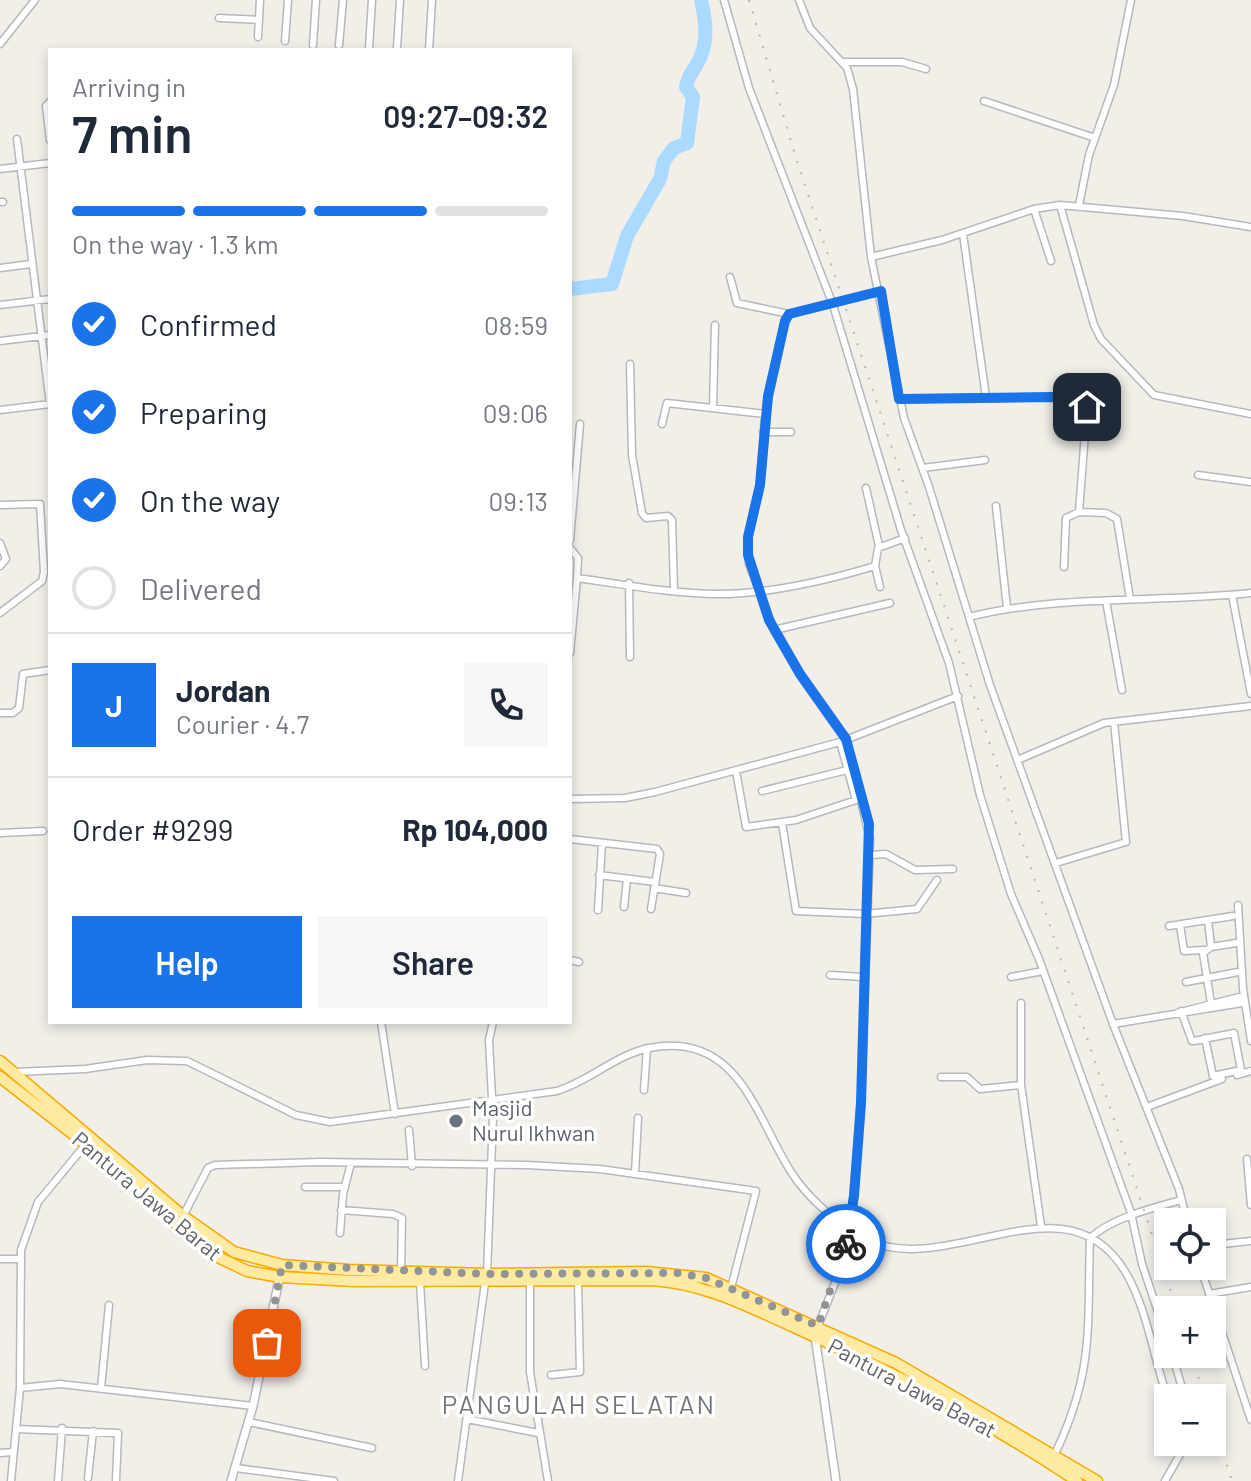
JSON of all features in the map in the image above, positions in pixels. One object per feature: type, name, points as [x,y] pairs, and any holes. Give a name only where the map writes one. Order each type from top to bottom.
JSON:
[{"type":"highway","points":[[0,1061],[183,1216],[234,1252],[282,1265],[486,1278],[678,1273],[706,1278],[816,1331],[896,1363],[1097,1481]]},
{"type":"highway","name":"Pantura Jawa Barat","points":[[0,1077],[86,1144],[212,1253],[247,1271],[280,1277],[420,1282],[486,1278],[530,1283],[689,1284],[816,1331],[1077,1481]]},
{"type":"street","points":[[0,44],[35,0]]},
{"type":"street","points":[[258,37],[260,0]]},
{"type":"street","points":[[285,41],[288,0]]},
{"type":"street","points":[[313,45],[316,0]]},
{"type":"street","points":[[339,45],[343,0]]},
{"type":"street","points":[[369,48],[372,0]]},
{"type":"street","points":[[397,48],[400,0]]},
{"type":"street","points":[[429,48],[432,0]]},
{"type":"street","points":[[724,0],[749,88],[833,305],[958,696],[980,795],[1011,894],[1043,971],[1131,1213],[1142,1264],[1154,1300]]},
{"type":"street","points":[[799,0],[810,28],[842,62],[853,89],[871,257],[881,291],[899,399],[969,617],[1113,1024],[1183,1208]]},
{"type":"street","points":[[1079,205],[1095,138],[1114,85],[1131,0]]},
{"type":"street","points":[[219,18],[259,20]]},
{"type":"street","points":[[842,62],[902,62],[926,69]]},
{"type":"street","points":[[984,101],[1095,138]]},
{"type":"street","points":[[17,139],[48,389]]},
{"type":"street","points":[[0,169],[48,163]]},
{"type":"street","points":[[871,257],[963,234],[1034,209],[1060,205],[1251,227]]},
{"type":"street","points":[[1060,205],[1094,325],[1101,339],[1154,395],[1251,414]]},
{"type":"street","points":[[1034,209],[1051,261]]},
{"type":"street","points":[[963,234],[986,397]]},
{"type":"street","points":[[0,268],[31,264]]},
{"type":"street","points":[[730,277],[736,288],[736,303],[789,314],[881,291]]},
{"type":"street","points":[[0,305],[48,299]]},
{"type":"street","points":[[789,314],[778,347],[765,414],[760,485],[748,537],[749,564],[757,592],[774,630],[843,740],[869,824],[861,1103],[850,1229],[816,1331],[836,1481]]},
{"type":"street","points":[[713,408],[715,325]]},
{"type":"street","points":[[0,341],[48,335]]},
{"type":"street","points":[[630,364],[632,445],[642,513],[646,518],[668,516],[672,520],[674,590]]},
{"type":"street","points":[[899,399],[1054,397],[1086,404],[1079,512]]},
{"type":"street","points":[[0,410],[48,404]]},
{"type":"street","points":[[662,424],[665,404],[765,414]]},
{"type":"street","points":[[572,517],[580,424]]},
{"type":"street","points":[[763,432],[791,432]]},
{"type":"street","points":[[923,468],[985,460]]},
{"type":"street","points":[[1198,475],[1251,482]]},
{"type":"street","points":[[866,488],[879,546],[875,566],[880,587]]},
{"type":"street","points":[[0,498],[0,505],[40,504],[44,572],[42,581],[0,613]]},
{"type":"street","points":[[996,506],[1007,608]]},
{"type":"street","points":[[1064,567],[1066,518],[1079,512],[1106,513],[1117,519],[1130,599]]},
{"type":"street","points":[[879,546],[905,538]]},
{"type":"street","points":[[0,543],[6,559],[0,566]]},
{"type":"street","points":[[572,550],[578,558],[572,632]]},
{"type":"street","points":[[577,578],[717,594],[757,592],[875,566]]},
{"type":"street","points":[[629,583],[630,657]]},
{"type":"street","points":[[969,617],[1007,608],[1251,593]]},
{"type":"street","points":[[1232,595],[1251,694]]},
{"type":"street","points":[[1106,601],[1122,690]]},
{"type":"street","points":[[774,630],[890,603]]},
{"type":"street","points":[[0,713],[13,713],[19,708],[23,674],[48,670]]},
{"type":"street","points":[[572,799],[641,796],[736,771],[843,740],[958,696]]},
{"type":"street","points":[[1020,759],[1093,726],[1251,706]]},
{"type":"street","points":[[1056,863],[1126,842],[1114,722]]},
{"type":"street","points":[[762,791],[852,769]]},
{"type":"street","points":[[736,771],[746,827],[782,823],[860,799]]},
{"type":"street","points":[[782,823],[796,911],[865,914],[917,909],[937,880]]},
{"type":"street","points":[[0,833],[43,831]]},
{"type":"street","points":[[572,839],[657,849],[660,854],[651,909]]},
{"type":"street","points":[[598,910],[602,844]]},
{"type":"street","points":[[870,855],[889,855],[915,870],[953,869]]},
{"type":"street","points":[[599,875],[686,893]]},
{"type":"street","points":[[624,907],[627,879]]},
{"type":"street","points":[[1238,905],[1243,989],[1251,1041]]},
{"type":"street","points":[[1169,926],[1233,916]]},
{"type":"street","points":[[1113,1024],[1213,1005],[1207,978],[1208,920]]},
{"type":"street","points":[[1180,925],[1184,951],[1236,943]]},
{"type":"street","points":[[572,960],[579,962]]},
{"type":"street","points":[[1011,977],[1043,971]]},
{"type":"street","points":[[1186,982],[1238,972]]},
{"type":"street","points":[[830,975],[863,977]]},
{"type":"street","points":[[1021,1003],[1021,1085],[1032,1142],[1041,1226]]},
{"type":"street","points":[[1180,1012],[1191,1040],[1245,1031]]},
{"type":"street","points":[[381,1024],[395,1114]]},
{"type":"street","points":[[458,1481],[486,1278],[492,1100],[489,1040],[493,1024]]},
{"type":"street","points":[[1205,1038],[1216,1077],[1241,1070],[1234,1033]]},
{"type":"street","points":[[644,1090],[647,1048]]},
{"type":"street","points":[[14,1072],[85,1069],[147,1060],[187,1061],[310,1120],[330,1122],[571,1087],[617,1059],[647,1048],[687,1049],[728,1067],[756,1101],[793,1175],[806,1192],[850,1229],[880,1244],[933,1249],[1041,1226],[1090,1238],[1116,1259],[1135,1291],[1163,1384]]},
{"type":"street","points":[[1147,1107],[1251,1071]]},
{"type":"street","points":[[941,1077],[967,1077],[980,1089],[1021,1085]]},
{"type":"street","points":[[635,1174],[638,1118]]},
{"type":"street","points":[[409,1130],[412,1166]]},
{"type":"street","points":[[11,1481],[20,1388],[19,1259],[29,1220],[38,1202],[86,1144]]},
{"type":"street","points":[[1247,1159],[1251,1205]]},
{"type":"street","points":[[183,1216],[211,1166],[351,1163],[527,1165],[635,1174],[756,1191],[731,1288]]},
{"type":"street","points":[[340,1233],[341,1210],[351,1163]]},
{"type":"street","points":[[305,1187],[345,1187]]},
{"type":"street","points":[[1090,1238],[1124,1221],[1131,1213],[1181,1200]]},
{"type":"street","points":[[341,1210],[393,1214],[402,1218],[401,1271]]},
{"type":"street","points":[[1055,1454],[1075,1407],[1087,1358],[1090,1238]]},
{"type":"street","points":[[1226,1244],[1251,1241]]},
{"type":"street","points":[[0,1259],[19,1259]]},
{"type":"street","points":[[231,1481],[253,1406],[282,1265]]},
{"type":"street","points":[[1204,1280],[1251,1418]]},
{"type":"street","points":[[551,1375],[577,1375],[580,1372],[578,1281]]},
{"type":"street","points":[[420,1282],[425,1366]]},
{"type":"street","points":[[530,1283],[528,1349],[538,1433],[548,1481]]},
{"type":"street","points":[[1209,1294],[1251,1287]]},
{"type":"street","points":[[101,1388],[109,1305]]},
{"type":"street","points":[[20,1388],[60,1384],[253,1406]]},
{"type":"street","points":[[467,1419],[538,1433]]},
{"type":"street","points":[[249,1422],[372,1448]]},
{"type":"street","points":[[16,1429],[62,1428],[118,1433],[116,1480]]},
{"type":"street","points":[[58,1481],[62,1428]]},
{"type":"street","points":[[88,1478],[93,1431]]},
{"type":"street","points":[[0,1453],[13,1452]]},
{"type":"street","points":[[1165,1481],[1180,1456]]},
{"type":"street","points":[[236,1468],[330,1481]]},
{"type":"waterway","points":[[572,289],[612,284],[627,236],[660,179],[664,161],[674,148],[687,143],[693,97],[686,87],[705,40],[701,0]]},
{"type":"railway","points":[[749,0],[796,158],[1172,1296]]},
{"type":"railway","points":[[1195,1368],[1201,1384]]},
{"type":"railway","points":[[1224,1456],[1232,1481]]},
{"type":"way so far","points":[[267,1343],[282,1265],[487,1274],[678,1273],[706,1278],[818,1326],[846,1244]]},
{"type":"place","name":"Masjid Nurul Ikhwan","points":[[456,1121]]},
{"type":"district","name":"PANGULAH SELATAN","points":[[579,1405]]},
{"type":"route","points":[[846,1244],[856,1179],[861,1103],[869,824],[846,739],[800,674],[769,620],[757,592],[748,555],[749,529],[760,485],[768,396],[785,321],[789,314],[881,291],[899,399],[1054,397],[1079,399],[1087,407]]}]
